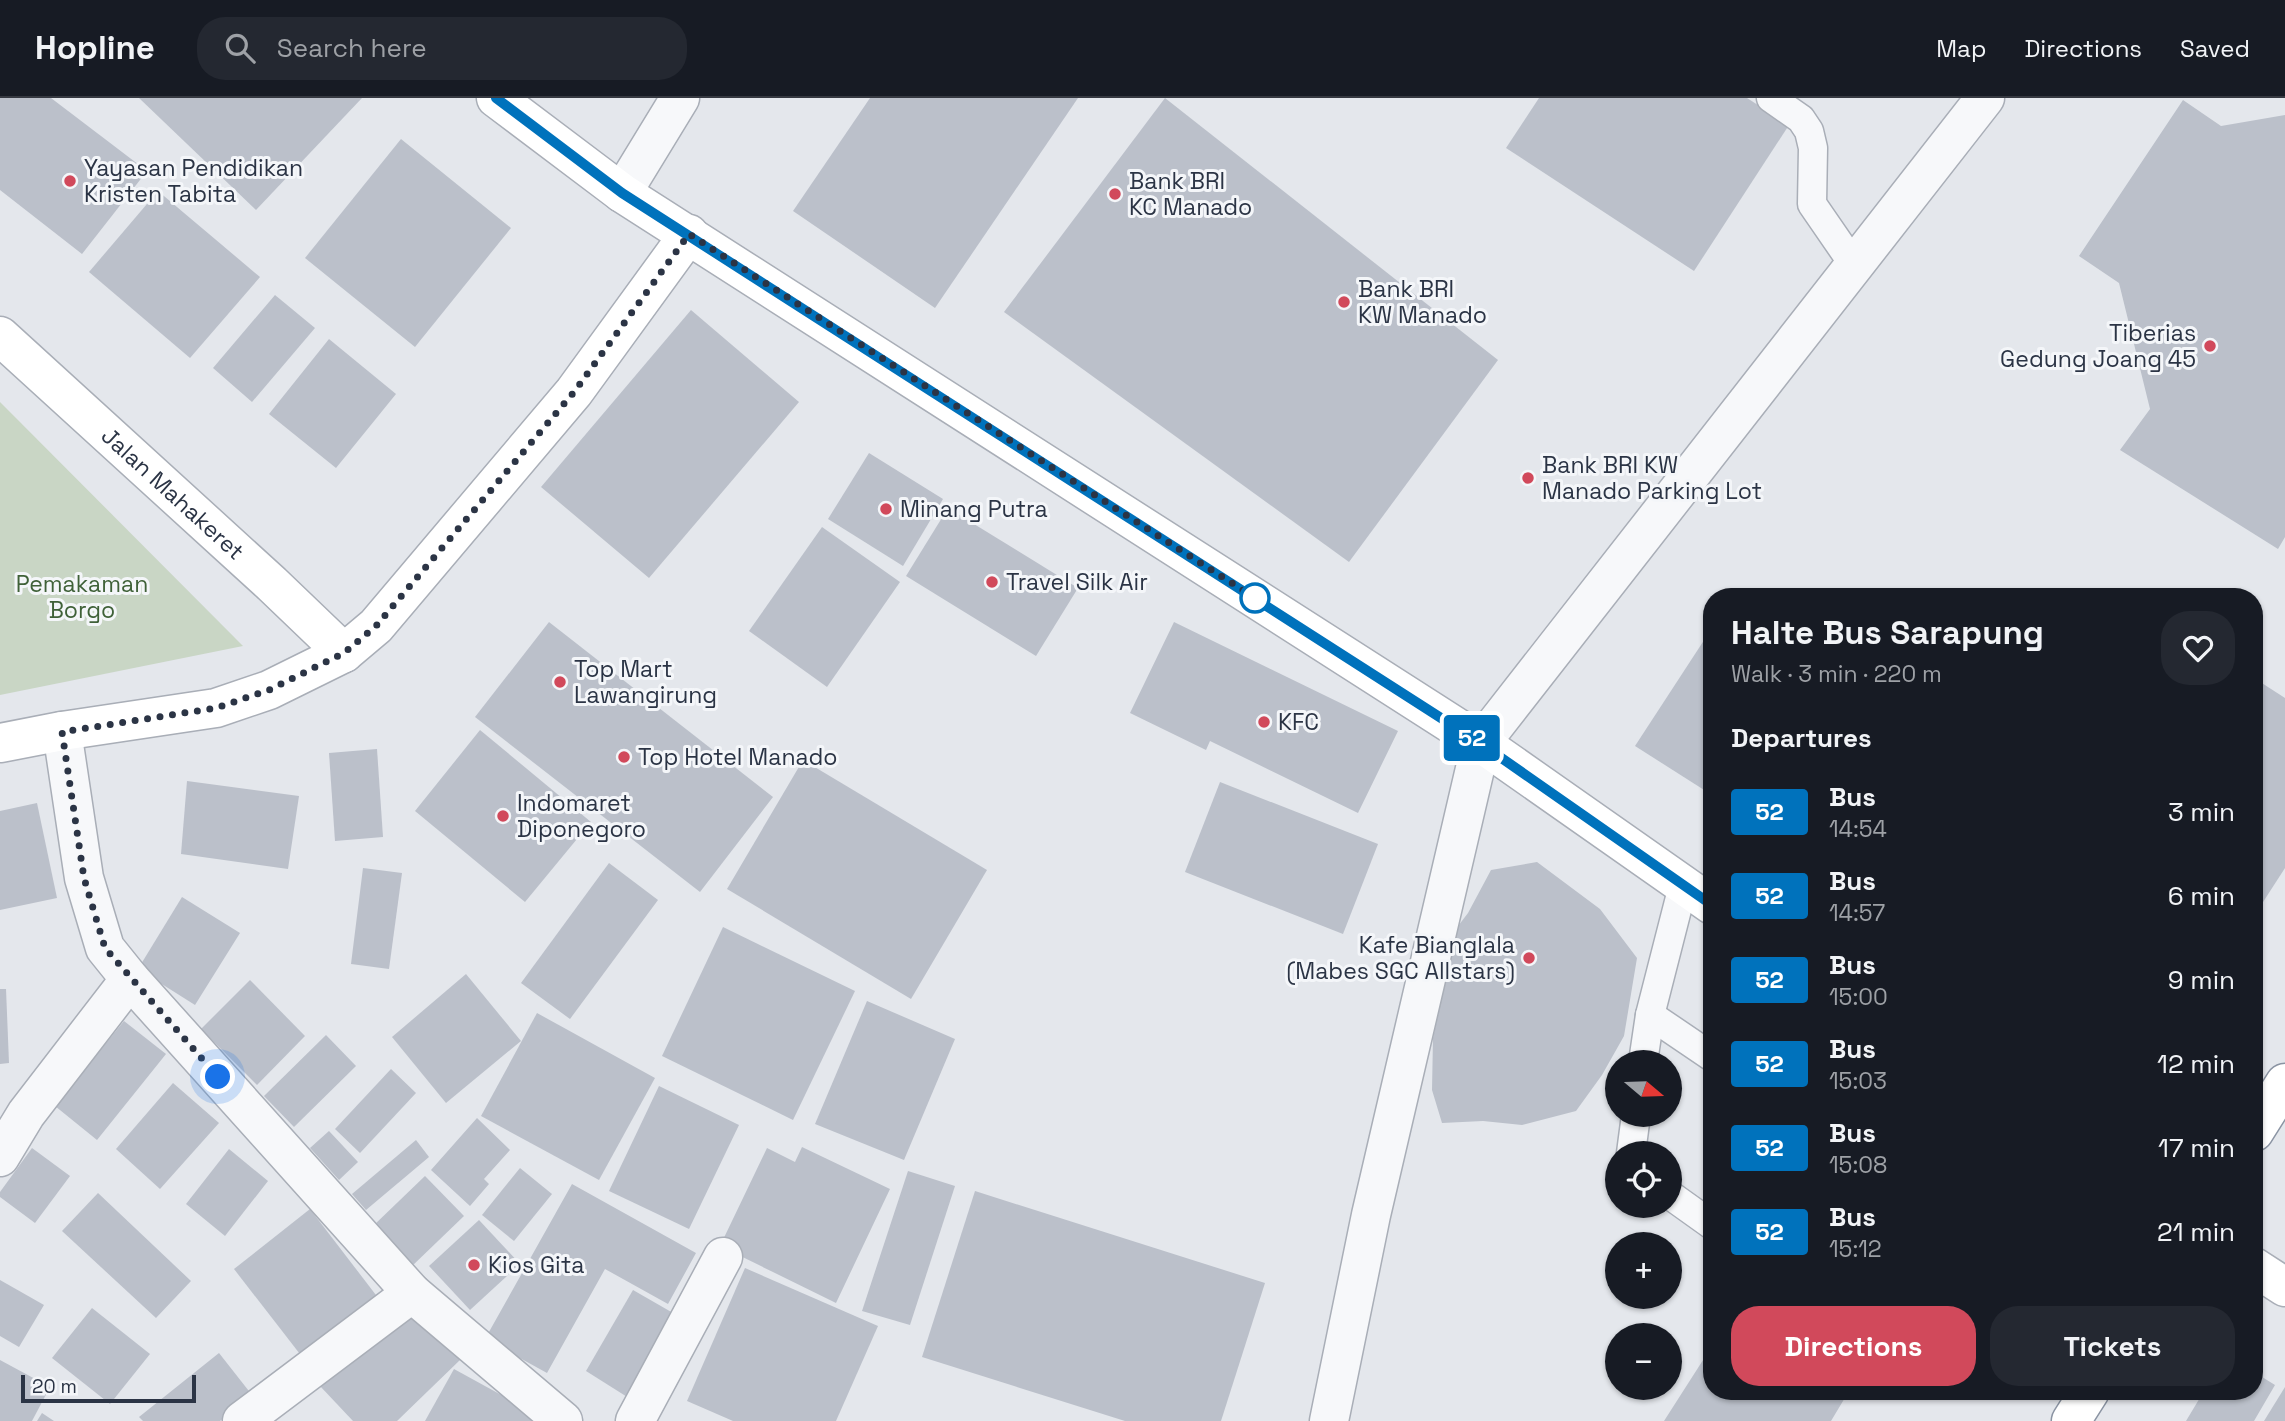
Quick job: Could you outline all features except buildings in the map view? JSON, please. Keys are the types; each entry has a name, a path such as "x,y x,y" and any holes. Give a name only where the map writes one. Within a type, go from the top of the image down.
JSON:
{"main road":[{"path":"496,98 622,193 1480,743 1697,895"},
{"path":"0,743 216,708 269,690 344,653 376,626 574,392 689,234"},
{"name":"Jalan Mahakeret","path":"0,336 344,653"},
{"path":"2263,1118 2285,1083"},
{"path":"2263,1273 2285,1287"},
{"path":"2071,1421 2084,1400"}],"street":[{"path":"622,193 680,98"},
{"path":"1329,1421 1374,1202 1480,743 1985,98"},
{"path":"62,732 84,878 105,948 412,1293 563,1421"},
{"path":"0,1157 26,1114 130,979"},
{"path":"635,1421 723,1257"},
{"path":"242,1421 412,1293"}],"lane":[{"path":"1771,98 1801,119 1809,131 1813,148 1812,204 1854,265"},
{"path":"1645,1050 1650,1014 1697,895"},
{"path":"1650,1014 1703,1051"},
{"path":"1682,1204 1703,1219"}],"green space":[{"name":"Pemakaman Borgo","path":"0,402 243,646 0,695"}],"bus line":[{"name":"52","path":"496,98 622,193 1480,743 1703,899"}],"place":[{"name":"Yayasan Pendidikan Kristen Tabita","path":"70,181"},
{"name":"Bank BRI KC Manado","path":"1115,194"},
{"name":"Bank BRI KW Manado","path":"1344,302"},
{"name":"Tiberias Gedung Joang 45","path":"2210,346"},
{"name":"Bank BRI KW Manado Parking Lot","path":"1528,478"},
{"name":"Minang Putra","path":"886,509"},
{"name":"Travel Silk Air","path":"992,582"},
{"name":"Top Mart Lawangirung","path":"560,682"},
{"name":"KFC","path":"1264,722"},
{"name":"Top Hotel Manado","path":"624,757"},
{"name":"Indomaret Diponegoro","path":"503,816"},
{"name":"Kafe Bianglala (Mabes SGC Allstars)","path":"1529,958"},
{"name":"Kios Gita","path":"474,1265"}],"route":[{"path":"218,1077 105,948 84,878 62,732 216,708 269,690 344,653 376,626 574,392 689,234 1255,598"}]}
